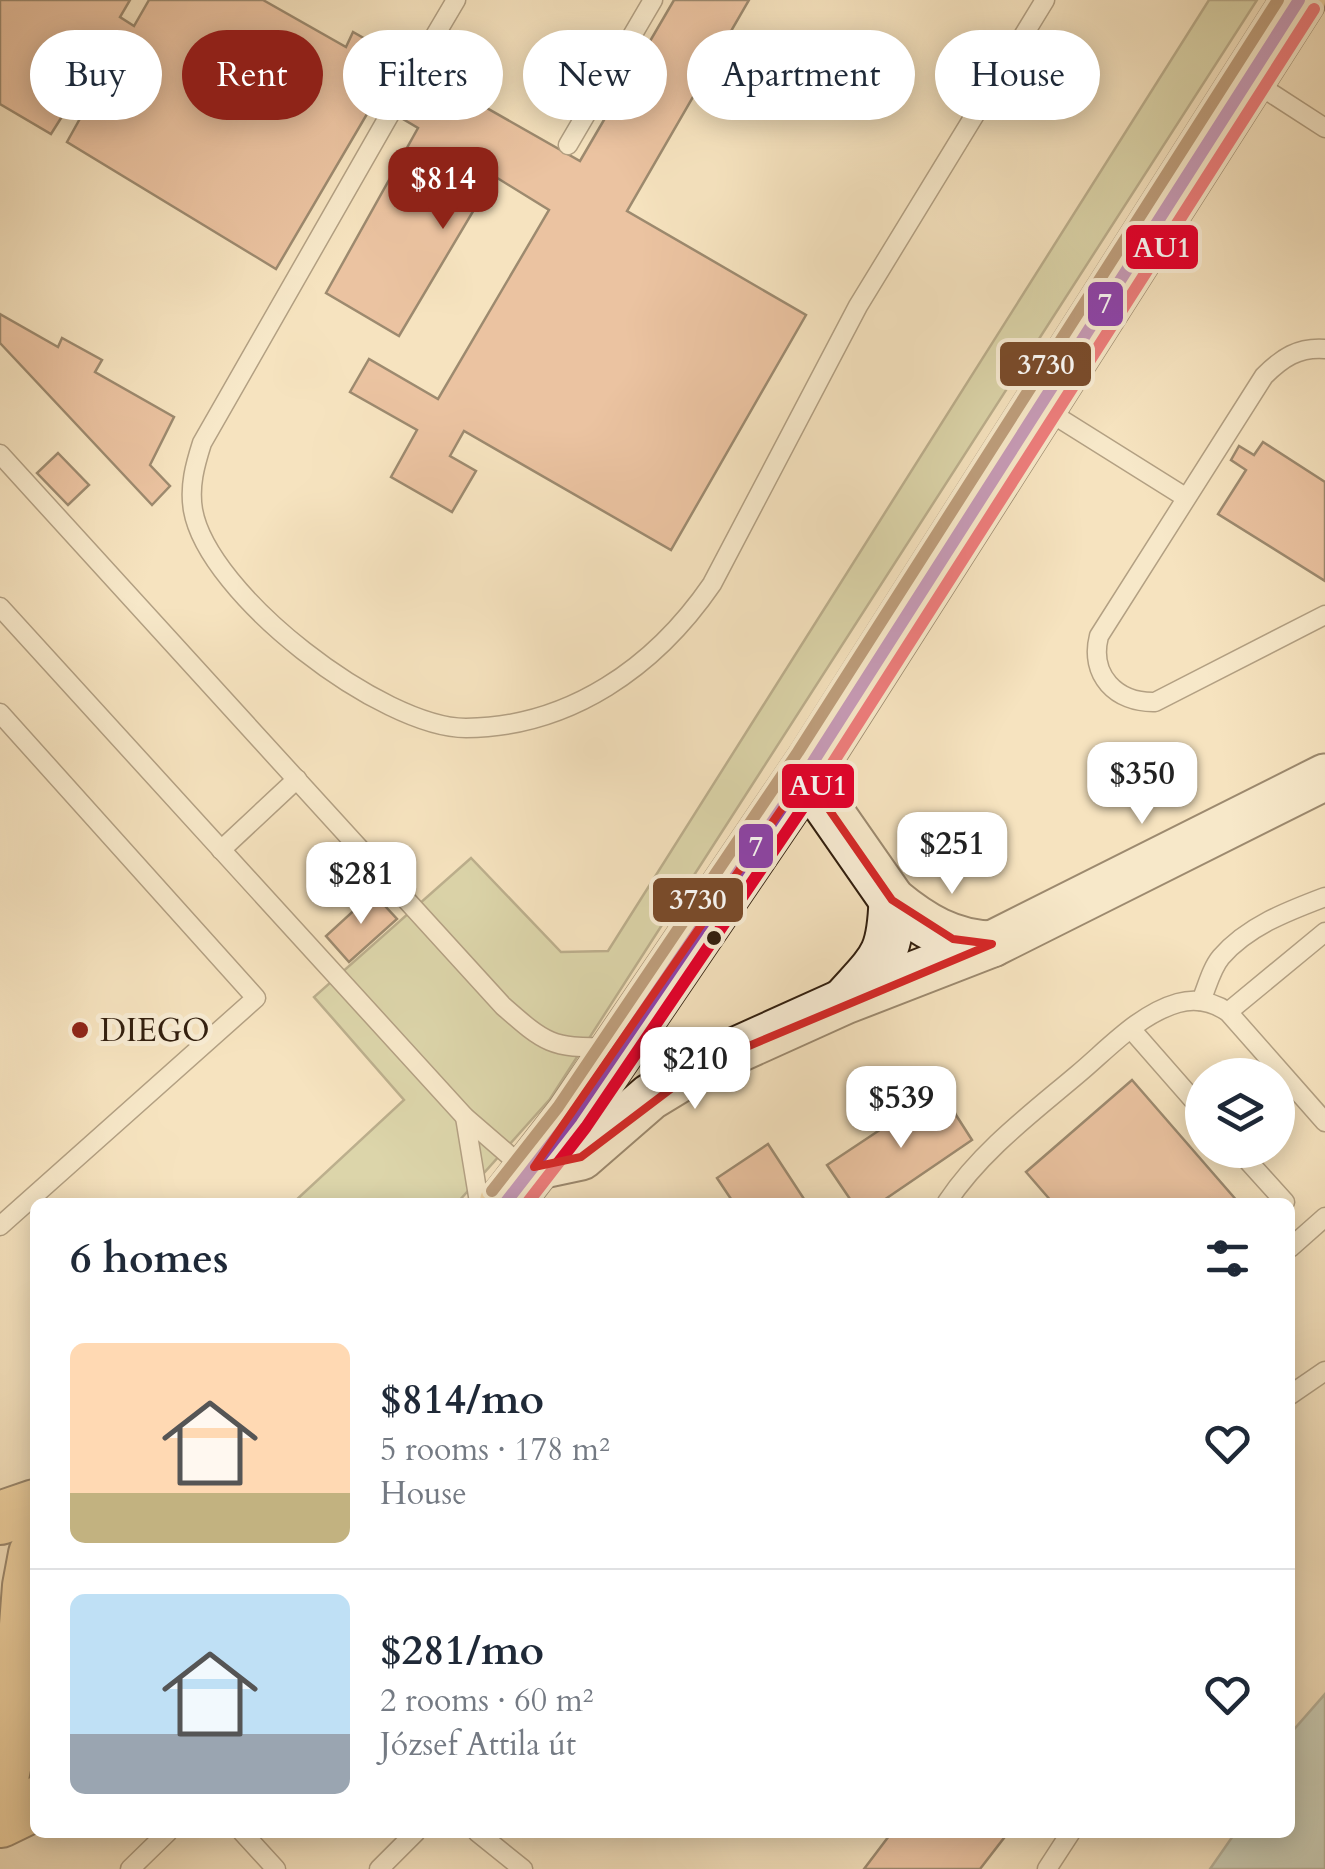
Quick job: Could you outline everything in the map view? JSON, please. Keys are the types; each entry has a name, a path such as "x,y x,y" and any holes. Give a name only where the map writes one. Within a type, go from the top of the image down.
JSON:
{"main road":[{"path":"523,1181 620,1047 805,774 1300,0"},
{"path":"805,774 892,900 911,916 952,939 992,944"},
{"path":"523,1181 581,1156 650,1098 701,1066 845,1001 992,944 1325,777"},
{"path":"845,1001 885,952 891,938 892,900"},
{"path":"0,1518 30,1508"},
{"path":"14,1788 23,1630 30,1581"}],"lane":[{"path":"438,30 456,0"},
{"path":"568,146 653,0"},
{"path":"387,120 202,443 191,490 193,512 210,553 228,580 260,614 334,672 413,717 436,724 464,728 522,722 559,712 620,680 660,648 694,610 712,584 858,306 1045,0"},
{"path":"1249,79 1325,128"},
{"path":"1325,349 1292,353 1264,376 1099,636 1096,660 1107,684 1130,700 1155,702 1325,615"},
{"path":"1039,406 1185,497"},
{"path":"0,454 503,1006 539,1037 555,1045 620,1047"},
{"path":"0,607 523,1181"},
{"path":"0,713 256,998 31,1198"},
{"path":"221,850 297,779"},
{"path":"1201,1001 1220,958 1236,944 1273,917 1325,897"},
{"path":"1228,1012 1325,932"},
{"path":"951,1198 1001,1140 1131,1029 1180,1002 1217,1004 1228,1012 1325,1122"},
{"path":"1131,1029 1185,1091"},
{"path":"465,1118 478,1198"},
{"path":"1254,1168 1282,1198"},
{"path":"0,1226 30,1199"},
{"path":"1295,1213 1310,1230"},
{"path":"1295,1244 1325,1216"},
{"path":"1295,1391 1325,1370"},
{"path":"130,1869 162,1838"},
{"path":"248,1838 276,1869"},
{"path":"379,1869 410,1838"},
{"path":"484,1838 523,1869"},
{"path":"1047,1869 1068,1838"}],"highlighted area":[{"path":"805,775 892,900 953,939 992,944 701,1066 581,1157 534,1167"}],"green space":[{"path":"1209,0 1257,0 550,1099 462,1198 298,1198 404,1100 314,997 471,858 561,952 608,951"}],"water":[{"path":"1325,1694 1325,1869 1210,1869 1232,1838 1295,1838 1295,1728"}],"building":[{"path":"0,0 130,0 120,17 134,26 149,0 263,0 316,30 182,30 182,120 323,120 323,34 343,45 343,120 363,120 276,269 67,142 79,120 162,120 162,30 30,30 30,120 60,120 51,134 0,104"},
{"path":"674,0 749,0 732,30 687,30 687,107 627,211 806,315 671,550 464,431 450,456 476,471 452,512 391,477 417,430 350,392 369,359 438,399 549,210 494,176 399,336 326,293 418,128 404,120 503,117 580,161 604,120 667,120 667,30 656,30"},
{"path":"0,314 58,347 62,338 102,360 95,372 174,417 150,465 170,486 152,505 0,343"},
{"path":"1263,442 1325,482 1325,581 1218,514 1246,470 1231,460 1239,446 1254,455"},
{"path":"58,453 89,485 68,505 37,473"},
{"path":"373,893 397,919 349,962 326,936"},
{"path":"1132,1080 1185,1141 1185,1168 1208,1168 1235,1198 1049,1198 1026,1172"},
{"path":"940,1090 972,1140 887,1198 849,1198 827,1165"},
{"path":"768,1144 803,1198 730,1198 717,1178"},
{"path":"887,1838 1004,1838 980,1869 864,1869"}],"transit line":[{"name":"3730","path":"492,1191 558,1107 798,752 1278,0"},
{"name":"7","path":"509,1198 572,1117 813,762 1299,0"},
{"name":"AU1","path":"531,1198 586,1127 827,772 1314,9"}],"place":[{"name":"DIEGO","path":"80,1030"}]}
